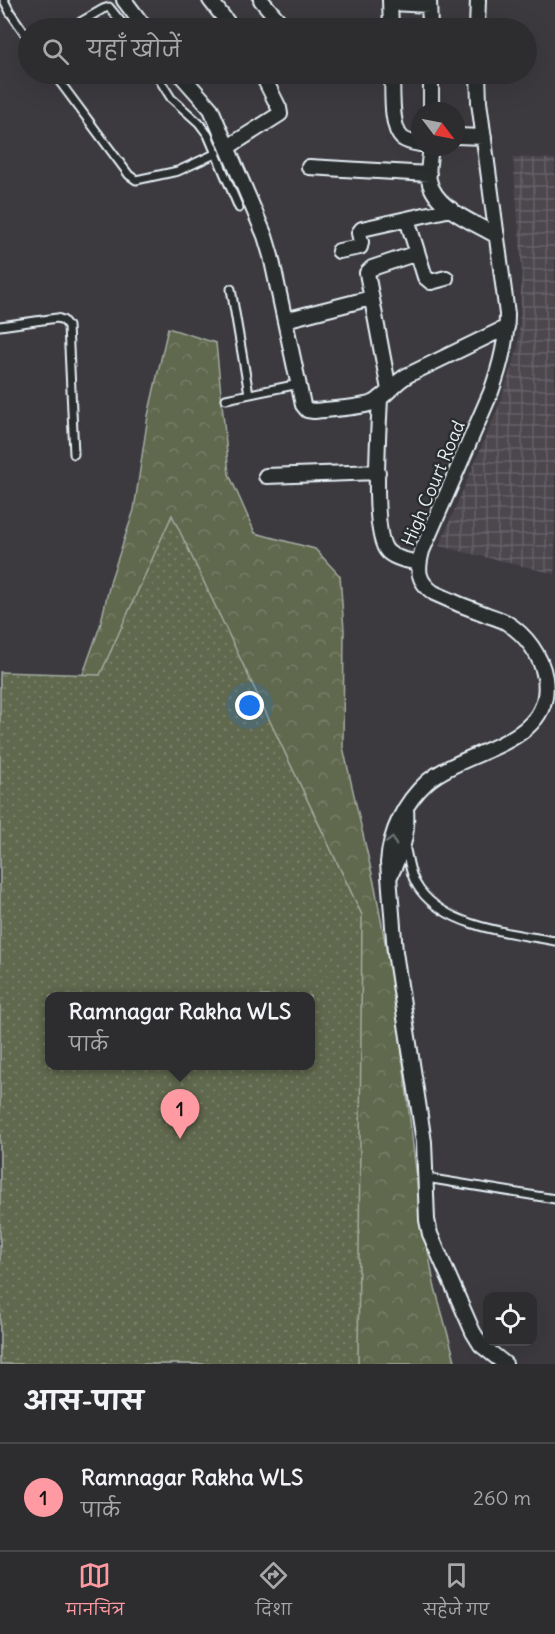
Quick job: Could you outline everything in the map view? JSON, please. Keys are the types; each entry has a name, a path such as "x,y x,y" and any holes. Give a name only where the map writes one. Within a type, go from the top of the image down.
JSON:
{"street":[{"path":"123,0 137,18"},
{"path":"210,0 224,18"},
{"path":"261,0 276,18"},
{"path":"477,18 478,0"},
{"path":"391,18 391,2 429,3 430,18"},
{"path":"189,84 211,109 222,150 265,236 303,405 310,411 371,403 394,383 408,375 507,327"},
{"path":"222,150 280,114 267,84"},
{"path":"392,84 394,115 398,133 411,142"},
{"path":"431,84 431,102"},
{"name":"High Court Road","path":"406,806 437,775 526,730 539,716 546,686 543,668 537,653 523,636 506,622 435,593 425,586 420,577 419,563 422,551 491,392 500,366 507,327 479,84"},
{"path":"465,137 484,138"},
{"path":"430,156 429,180 436,197 497,236"},
{"path":"309,167 429,174"},
{"path":"339,251 360,247 359,233 362,229 452,209"},
{"path":"407,219 423,273 431,282 446,278"},
{"path":"417,254 369,270 367,277 384,394 378,472 378,520 383,545 387,551 397,557 419,563"},
{"path":"285,320 371,298"},
{"path":"266,476 378,472"},
{"path":"389,878 405,844 406,806"},
{"path":"406,806 396,826 389,850 389,878 395,952 424,1142 427,1220 440,1259 473,1332 481,1345 505,1364"}],"lane":[{"path":"4,0 18,24"},
{"path":"87,18 109,7 118,18"},
{"path":"61,84 129,175 136,180 178,171 222,150"},
{"path":"162,84 171,98 222,150 239,208"},
{"path":"231,289 249,394"},
{"path":"0,326 57,318 63,320 68,326 74,454"},
{"path":"226,399 299,384"},
{"path":"405,844 411,873 419,890 445,911 475,925 555,941"},
{"path":"426,1179 555,1199"}],"shaded area":[{"path":"513,157 555,159 555,574 439,546 498,408 518,347 522,270"}],"green space":[{"path":"168,328 216,343 229,474 255,533 315,549 340,576 344,630 343,747 375,887 387,953 399,1028 420,1204 434,1284 456,1364 0,1364 0,678 77,691 100,626 111,579 134,510 148,416"},
{"path":"172,515 362,915 358,1364 0,1364 0,672 100,675"}],"place":[{"name":"Ramnagar Rakha WLS","path":"180,1139"}]}
